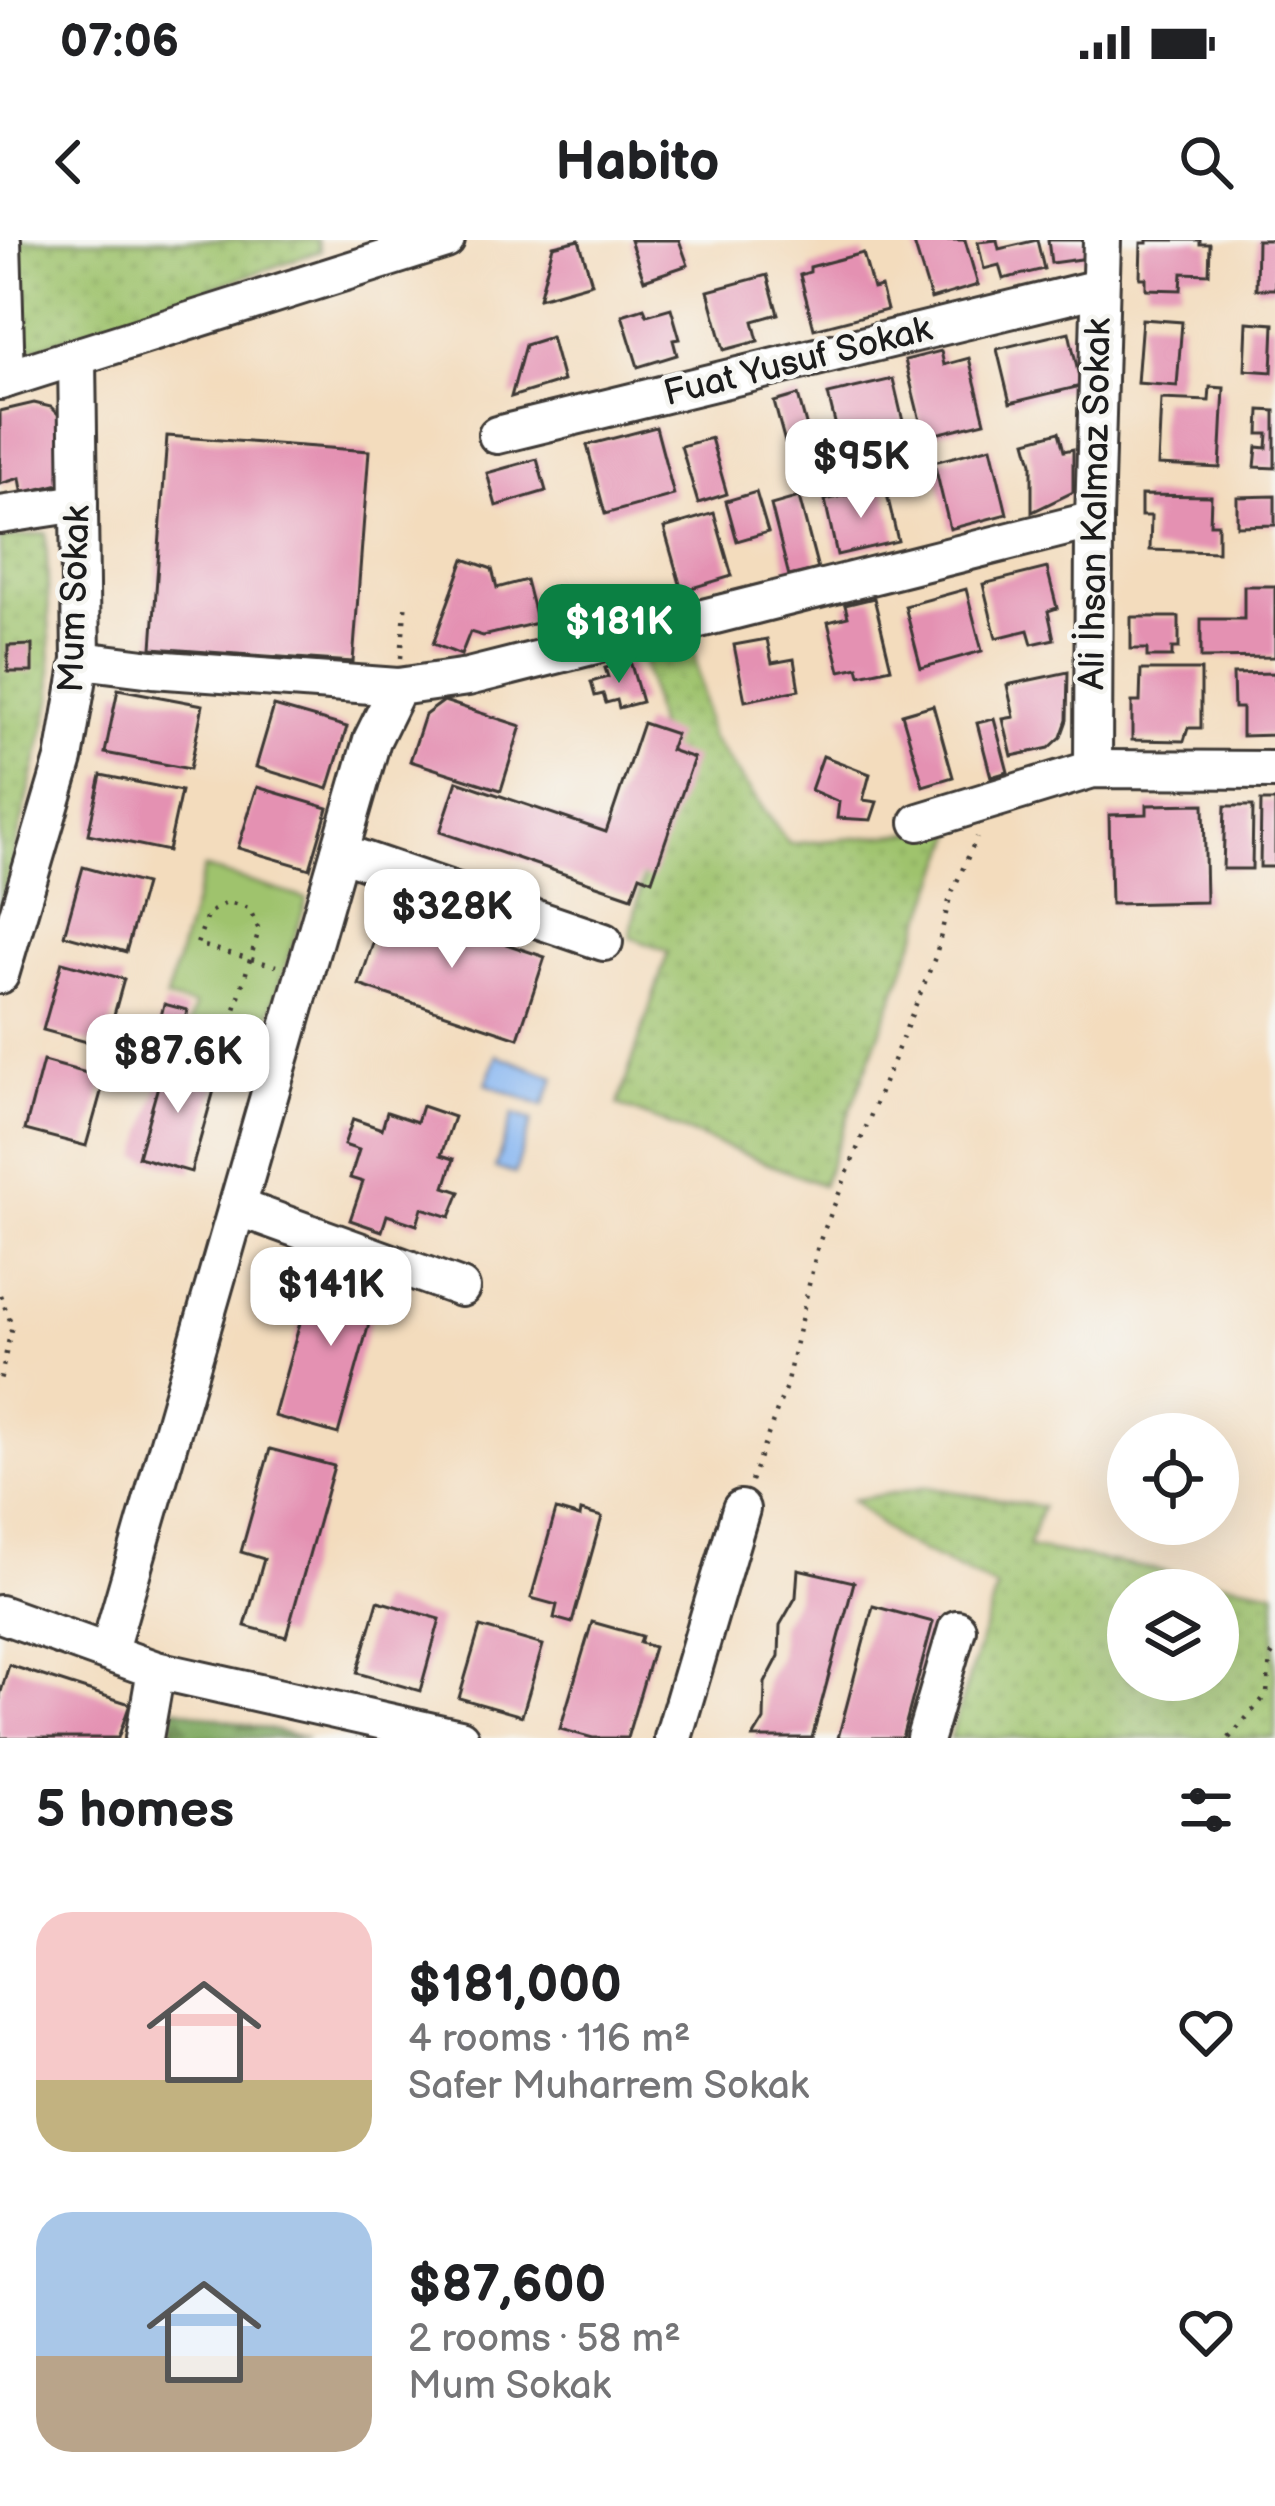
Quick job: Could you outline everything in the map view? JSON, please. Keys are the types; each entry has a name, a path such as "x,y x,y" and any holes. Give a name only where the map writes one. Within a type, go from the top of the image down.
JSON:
{"street":[{"path":"2,240 3,380 446,240"},
{"name":"Ali İhsan Kalmaz Sokak","path":"1093,769 1102,240"},
{"name":"Fuat Yusuf Sokak","path":"497,435 1099,288"},
{"name":"Mum Sokak","path":"0,975 64,759 81,660 77,358"},
{"path":"0,514 79,503"},
{"path":"81,660 398,687 468,677 1094,520"},
{"path":"109,1650 372,740 398,687"},
{"path":"919,822 1093,769 1275,770"},
{"path":"340,852 604,942"},
{"path":"237,1207 461,1288"},
{"path":"673,1738 741,1509"},
{"path":"0,1614 156,1670 460,1738"},
{"path":"925,1738 957,1629"},
{"path":"144,1738 156,1670"}],"path":[{"path":"398,687 406,599"},
{"path":"741,1509 786,1386 818,1245 922,993 950,897 993,800"},
{"path":"288,1032 233,1016 250,958 259,930 249,908 228,902 208,913 197,944 250,958 305,974"},
{"path":"0,1295 12,1325 0,1381"},
{"path":"1229,1738 1267,1694 1275,1650"}],"green space":[{"path":"17,240 317,240 320,251 24,352"},
{"path":"46,533 52,698 0,911 0,539"},
{"path":"693,647 710,736 789,844 957,829 822,1185 618,1105 668,952 630,937 666,769 644,661"},
{"path":"204,868 307,899 256,1056 185,1037 195,1006 166,999"},
{"path":"927,1487 1042,1507 1028,1547 1152,1569 1107,1569 1107,1701 1239,1701 1239,1585 1275,1591 1275,1738 950,1738 997,1588 897,1539 852,1500"},
{"path":"174,1708 307,1738 171,1738"}],"water":[{"path":"497,1055 555,1077 543,1106 486,1084"},
{"path":"513,1114 532,1120 515,1174 495,1168"}],"building":[{"path":"579,240 592,283 539,298 553,246"},
{"path":"630,240 679,240 688,265 644,280"},
{"path":"913,240 965,240 978,285 931,299"},
{"path":"997,240 999,249 1037,240 1044,269 1003,279 999,265 984,269 978,242"},
{"path":"1048,240 1086,240 1088,258 1051,263"},
{"path":"1257,240 1275,240 1275,289 1256,289"},
{"path":"1141,243 1210,244 1209,274 1182,273 1181,290 1146,289 1146,278 1140,278"},
{"path":"863,253 873,289 881,287 887,310 814,329 800,275 810,272 810,267"},
{"path":"767,275 778,314 753,321 758,341 724,350 708,291"},
{"path":"644,308 647,315 671,308 680,339 673,340 677,355 638,367 622,315"},
{"path":"1142,319 1182,322 1177,386 1137,383"},
{"path":"1247,322 1274,324 1272,372 1245,370"},
{"path":"1069,332 1081,386 1010,403 997,349"},
{"path":"551,337 563,381 511,397 525,345"},
{"path":"941,351 944,365 969,358 985,422 924,437 905,360"},
{"path":"893,379 908,443 844,459 828,394"},
{"path":"1210,387 1224,388 1220,468 1158,465 1161,399 1209,401"},
{"path":"798,395 813,450 789,457 774,402"},
{"path":"34,403 51,407 59,415 69,473 59,475 60,484 34,490 36,498 24,502 20,478 0,484 0,411"},
{"path":"1260,410 1275,411 1275,468 1255,467 1257,447 1267,448 1268,434 1259,434"},
{"path":"656,427 674,495 605,514 587,445"},
{"path":"1059,432 1064,451 1073,449 1073,492 1032,512 1032,463 1026,441"},
{"path":"167,436 369,451 353,662 152,648"},
{"path":"711,438 727,494 698,503 681,446"},
{"path":"991,447 1007,514 950,529 934,462"},
{"path":"537,459 546,491 496,506 487,473"},
{"path":"885,486 898,541 837,555 825,500"},
{"path":"756,492 768,532 737,541 726,501"},
{"path":"1141,495 1211,496 1210,524 1218,524 1218,552 1150,550 1151,516 1141,516"},
{"path":"1275,496 1275,525 1237,526 1237,497"},
{"path":"799,497 818,569 789,576 771,505"},
{"path":"714,513 732,576 682,591 664,528"},
{"path":"464,559 492,569 497,588 526,580 537,623 483,636 470,632 461,655 433,644"},
{"path":"1047,568 1057,608 1048,611 1054,639 1032,644 1028,630 996,638 983,584"},
{"path":"1244,586 1275,586 1275,657 1201,658 1201,619 1244,619"},
{"path":"966,589 982,651 921,668 905,606"},
{"path":"874,598 891,668 860,675 858,667 840,671 828,622 848,617 845,605"},
{"path":"1131,617 1179,617 1179,648 1172,648 1172,657 1147,657 1147,649 1131,649"},
{"path":"767,639 772,663 794,659 799,690 745,701 734,645"},
{"path":"32,645 32,672 8,672 8,646"},
{"path":"630,661 642,702 619,708 617,700 606,703 603,694 595,696 591,682 608,677 605,668"},
{"path":"1141,670 1201,670 1201,728 1188,728 1184,741 1132,740 1132,702 1140,702"},
{"path":"1068,672 1067,720 1061,737 1049,748 1012,756 1003,719 1014,717 1007,685"},
{"path":"1275,673 1275,735 1242,736 1242,708 1234,708 1233,674"},
{"path":"118,689 203,705 190,769 105,753"},
{"path":"444,701 521,726 501,790 410,761 425,715"},
{"path":"933,705 953,777 923,786 902,714"},
{"path":"274,706 347,727 328,789 256,767"},
{"path":"994,719 1008,772 991,777 977,723"},
{"path":"643,723 676,734 670,750 694,758 652,880 640,875 632,897 440,832 457,781 606,832"},
{"path":"823,756 870,774 863,800 877,802 871,820 837,818 839,802 811,790"},
{"path":"101,775 181,791 168,851 88,834"},
{"path":"257,787 328,808 310,869 238,848"},
{"path":"1261,801 1275,801 1275,867 1260,867"},
{"path":"1204,804 1206,902 1111,904 1109,815 1147,814 1147,805"},
{"path":"1225,806 1253,806 1252,869 1223,869"},
{"path":"83,867 145,884 126,952 64,935"},
{"path":"386,904 545,957 518,1038 359,985"},
{"path":"62,962 124,979 105,1047 43,1030"},
{"path":"164,1004 187,1010 180,1039 157,1033"},
{"path":"43,1061 105,1078 86,1146 25,1130"},
{"path":"165,1061 218,1076 191,1172 138,1157"},
{"path":"422,1106 454,1117 441,1155 454,1159 445,1187 460,1192 450,1217 422,1208 417,1225 387,1215 382,1231 350,1220 363,1182 350,1178 359,1150 344,1145 353,1119 382,1129 387,1112 417,1122"},
{"path":"346,1252 386,1263 338,1434 274,1416 303,1312 327,1318"},
{"path":"270,1449 334,1466 286,1637 245,1626 264,1559 241,1552"},
{"path":"556,1510 602,1517 572,1623 554,1618 557,1605 531,1598"},
{"path":"798,1569 854,1582 812,1738 753,1738 764,1720 765,1683 779,1656 780,1625 796,1597"},
{"path":"378,1601 440,1619 420,1691 357,1673"},
{"path":"873,1606 933,1622 902,1738 838,1738"},
{"path":"592,1622 642,1636 640,1643 654,1647 627,1738 593,1738 560,1729"},
{"path":"480,1627 543,1645 522,1716 459,1698"},
{"path":"9,1665 130,1704 118,1738 0,1738 0,1695"}]}
